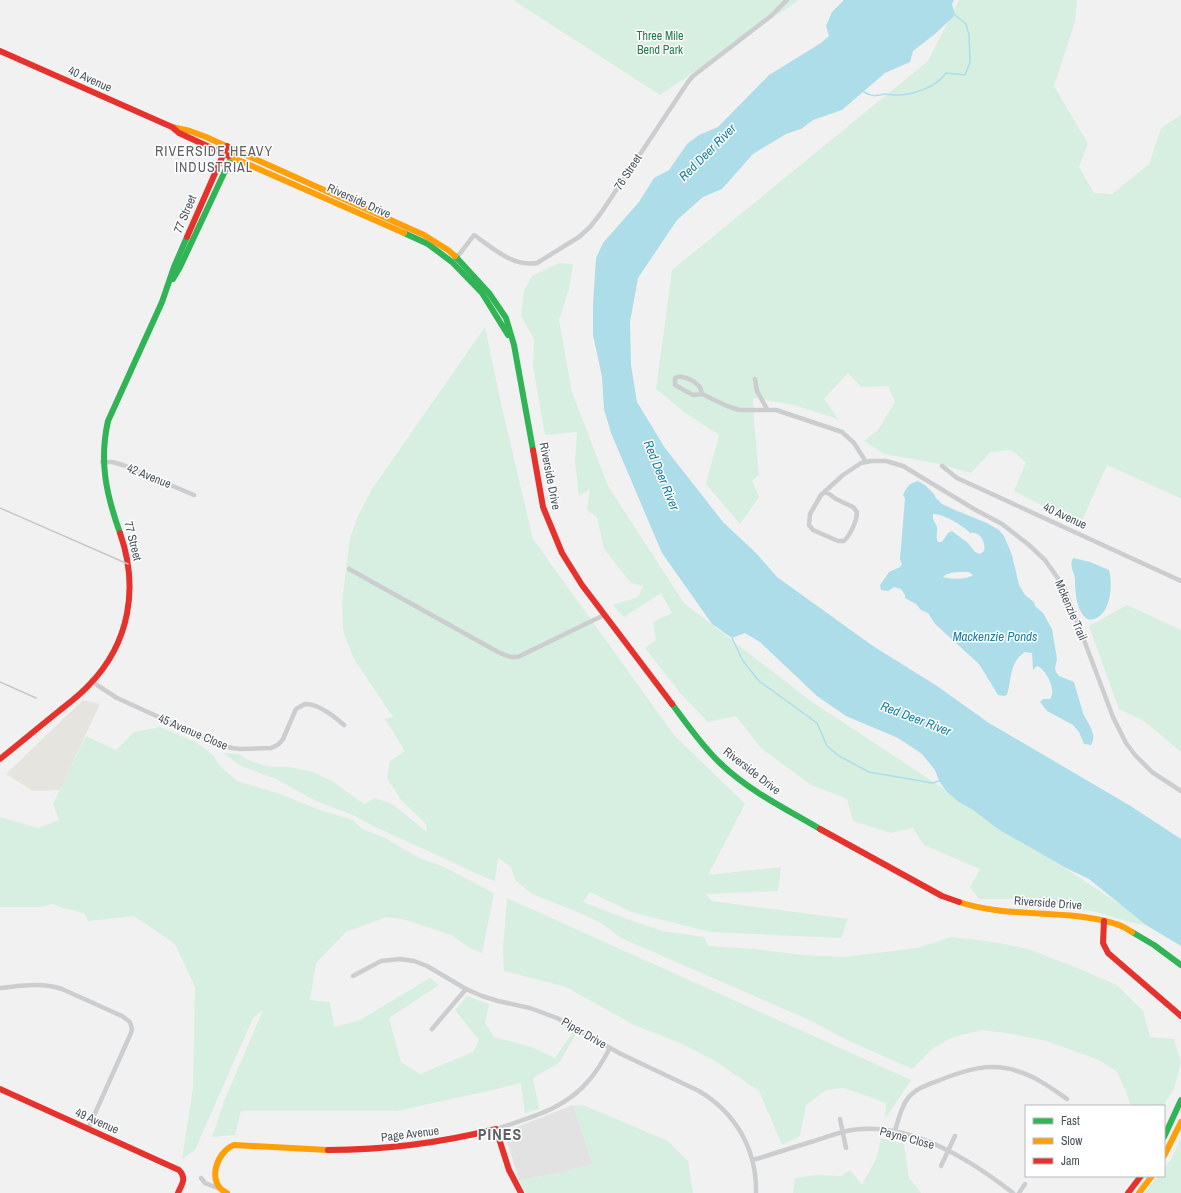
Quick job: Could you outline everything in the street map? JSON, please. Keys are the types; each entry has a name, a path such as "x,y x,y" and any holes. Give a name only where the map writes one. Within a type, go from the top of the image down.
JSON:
{"main road":[{"name":"40 Avenue","path":"0,51 172,127 179,133 223,153"},
{"name":"40 Avenue","path":"172,127 181,128 211,138 235,150"},
{"name":"77 Street","path":"0,759 93,681 108,662 120,640 126,620 130,595 127,556 105,483 102,462 103,442 108,421 166,291 174,267 227,146"},
{"name":"Riverside Drive","path":"235,150 416,231 441,245 482,293 514,345 543,507 550,528 562,553 582,585 691,729 710,752 738,778 776,804 942,896 962,904 994,910 1087,917 1117,924 1154,944 1181,965"},
{"name":"77 Street","path":"166,291 180,267 235,150"},
{"name":"Riverside Drive","path":"223,153 419,239 455,260"},
{"path":"1104,921 1103,943 1108,954 1181,1016"},
{"name":"49 Avenue","path":"0,1089 179,1170 183,1174 184,1179 178,1193"},
{"path":"1165,1135 1181,1100"},
{"path":"1165,1154 1181,1122"},
{"path":"496,1129 510,1173 522,1193"},
{"name":"Page Avenue","path":"220,1189 216,1182 218,1161 224,1150 234,1145 314,1150 362,1150 426,1144 496,1129"},
{"path":"1128,1193 1140,1177"},
{"path":"1139,1193 1151,1177"},
{"path":"220,1189 227,1193"}],"street":[{"name":"76 Street","path":"455,260 474,235 515,262 528,264 537,263 579,237 590,227 601,213 693,76 770,16 787,0"},
{"path":"702,394 698,384 682,376 675,378 675,385 681,389 693,395 702,394 739,410 749,411 767,409 785,412 842,432 854,443 866,462"},
{"path":"755,379 757,390 767,409"},
{"name":"42 Avenue","path":"102,462 112,462 123,465 194,495"},
{"name":"Mckenzie Trail","path":"826,491 836,499 853,507 857,512 848,537 842,542 813,530 809,525 811,511 817,500 826,491 849,470 866,462 892,462 919,474 965,504 1002,524 1029,544 1045,560 1058,577 1068,597 1113,717 1126,743 1135,755 1152,772 1168,784 1181,791"},
{"name":"40 Avenue","path":"942,466 957,478 1181,581"},
{"path":"349,569 498,652 510,657 516,658 604,615"},
{"name":"45 Avenue Close","path":"93,681 104,690 128,703 218,744 232,748 271,748 281,743 296,709 305,704 317,707 344,725"},
{"name":"Piper Drive","path":"353,976 378,962 393,959 406,959 423,964 466,990 490,999 547,1014 570,1025 610,1048 693,1088 714,1101 738,1126 747,1143 753,1160 756,1175 756,1193"},
{"path":"0,988 35,984 52,986 122,1016 130,1022 132,1029 131,1033 88,1129"},
{"path":"432,1028 466,990"},
{"name":"Page Avenue","path":"496,1129 545,1112 567,1101 589,1081 610,1048"},
{"path":"895,1132 905,1103 914,1092 928,1084 972,1069 994,1067 1017,1071 1035,1078 1068,1099"},
{"path":"840,1119 846,1148"},
{"name":"Payne Close","path":"753,1160 842,1132 866,1128 895,1132 948,1150 982,1170 1013,1193"},
{"name":"Payne Close","path":"941,1166 955,1136"},
{"path":"201,1178 205,1183 220,1189"},
{"path":"1019,1193 1025,1184"}],"shaded area":[{"path":"83,700 100,704 60,790 33,791 6,774"},
{"path":"573,1105 593,1164 560,1173 519,1180 504,1132"}],"green space":[{"name":"Three Mile Bend Park","path":"513,0 799,0 660,95"},
{"path":"959,0 1077,0 1075,22 1054,86 1088,144 1079,167 1094,193 1112,194 1149,164 1161,128 1181,115 1181,501 1180,498 1107,465 1080,525 1014,491 1026,462 1011,450 991,452 971,473 935,463 884,454 864,441 878,430 895,402 888,386 861,387 848,373 824,399 838,419 794,405 753,398 759,475 752,481 759,497 740,524 706,484 719,435 684,412 656,389 672,270 928,61"},
{"path":"559,263 573,264 569,289 559,320 572,392 608,486 684,603 812,702 1153,926 1129,922 1096,912 1016,899 979,899 970,887 980,869 924,845 913,828 891,833 853,821 847,799 811,785 761,748 736,716 708,722 681,694 645,648 656,640 653,622 672,613 661,593 624,617 613,605 638,597 643,586 631,583 604,549 597,517 587,510 590,489 579,496 575,461 577,432 545,435 533,366 534,339 521,316 524,290 532,276"},
{"path":"485,327 502,408 533,539 674,735 745,804 708,875 781,867 778,891 706,894 712,901 848,919 841,938 710,932 631,912 590,892 583,902 663,931 704,937 708,946 755,949 802,955 844,957 917,948 951,937 994,942 1028,949 1117,985 1143,1011 1150,1037 1174,1039 1181,1062 1174,1089 1164,1105 1131,1105 1117,1072 1099,1060 1046,1041 1013,1034 983,1030 953,1037 932,1049 912,1069 845,1039 807,1019 621,938 601,923 580,913 532,894 515,880 511,867 498,858 495,881 375,827 355,816 316,801 276,779 241,766 223,753 239,754 248,760 270,767 289,767 313,772 332,781 364,804 375,798 392,804 427,832 426,824 401,800 387,778 390,761 405,751 385,719 393,717 354,659 343,629 342,601 350,538 359,514 372,489"},
{"path":"1127,605 1181,630 1181,752 1144,721 1119,709 1089,626"},
{"path":"160,727 197,743 212,754 220,766 237,781 277,793 320,810 353,820 362,829 385,838 419,858 442,866 494,893 482,953 470,948 451,935 406,920 386,917 346,932 316,963 310,1000 330,1002 334,1027 360,1020 430,978 439,985 389,1018 401,1062 420,1074 473,1052 479,1040 455,1010 467,996 489,1004 485,1023 494,1037 532,1047 555,1058 573,1032 576,1034 559,1063 533,1078 539,1109 525,1113 521,1083 397,1111 241,1111 235,1135 212,1137 225,1099 263,1010 253,1018 195,1150 182,1159 193,1088 195,987 175,944 134,916 88,921 85,914 53,904 40,907 0,907 0,817 38,828 59,820 53,804 86,736 116,750 134,732"},
{"path":"507,898 911,1080 885,1119 886,1103 844,1088 826,1090 806,1105 800,1136 782,1145 759,1091 715,1061 682,1044 634,1025 566,987 504,971 503,949"},
{"path":"573,1105 583,1105 668,1141 688,1161 693,1193 526,1193 519,1180 560,1173 593,1164"},
{"path":"881,1138 904,1144 909,1178 921,1193 793,1193 795,1178 817,1175 841,1176 850,1170 862,1185 877,1157"},
{"path":"1181,1138 1181,1193 1144,1193 1157,1177 1165,1177 1165,1167 1170,1161"}],"water":[{"name":"Red Deer River","path":"844,0 954,0 952,4 955,15 935,34 913,51 910,62 885,73 842,110 813,120 801,129 786,134 753,154 722,189 703,197 677,220 638,278 630,322 631,365 637,402 665,448 723,522 756,553 777,577 873,646 937,686 989,723 1129,805 1181,839 1181,946 1146,925 1089,879 1066,868 998,829 973,810 959,802 947,792 939,781 935,770 922,754 898,738 846,716 817,696 760,642 745,633 732,638 712,624 662,553 611,433 604,409 602,377 593,335 596,258 603,243 639,202 654,178 669,170 687,144 699,135 718,127 769,75 821,43 829,36 826,26 832,12"},
{"name":"Mackenzie Ponds","path":"918,481 925,485 942,504 987,523 999,530 1004,536 1012,555 1019,585 1025,595 1034,602 1035,606 1043,613 1052,629 1057,659 1055,668 1056,672 1059,676 1074,682 1083,713 1093,732 1093,741 1091,745 1084,744 1079,732 1073,725 1047,711 1040,702 1043,699 1050,699 1052,690 1050,680 1044,671 1037,666 1033,670 1032,653 1025,652 1020,656 1012,671 1007,695 998,695 979,664 935,624 928,613 921,610 916,604 905,598 905,595 901,589 894,587 888,591 881,590 880,585 889,572 900,567 902,564 900,559 905,498 903,495 908,486","holes":["933,514 947,518 970,533 979,535 984,544 984,551 980,554 975,552 968,543 952,531 948,533 942,542 938,542 937,527 933,519","969,572 973,575 966,578 954,579 943,577 952,573"]},
{"path":"1073,558 1090,562 1109,570 1111,583 1107,605 1100,616 1093,620 1085,618 1077,603 1075,579 1072,566"}],"waterway":[{"path":"864,92 874,96 885,94 908,94 923,90 942,78 946,73 965,75 970,62 969,35 966,24 955,15"},
{"path":"732,638 743,661 759,681 817,723 827,746 839,756 869,772 932,783 939,781"}],"railway":[{"path":"0,508 128,564"},
{"path":"0,682 36,698"}],"traffic: fast":[{"path":"173,279 233,154"},
{"path":"404,233 428,244 452,262 482,293 508,335"},
{"path":"120,533 111,505 105,477 104,450 108,421 162,302 174,267 187,237"},
{"path":"455,256 489,293 506,318 514,345 533,450"},
{"path":"672,704 695,735 731,773 755,791 820,829"},
{"path":"1132,932 1154,945 1181,965"},
{"path":"1165,1135 1181,1100"}],"traffic: slow":[{"path":"172,127 190,131 206,137 424,235 455,256"},
{"path":"229,156 404,233"},
{"path":"959,902 998,910 1057,914 1097,919 1124,927 1132,932"},
{"path":"1165,1154 1181,1122"},
{"path":"227,1193 221,1189 217,1183 215,1176 216,1168 222,1154 234,1145 328,1150"},
{"path":"1139,1193 1151,1177"}],"traffic: jam":[{"path":"0,51 172,127 179,133 229,156"},
{"path":"187,237 227,146"},
{"path":"533,450 543,507 562,553 582,585 672,704"},
{"path":"0,759 82,692 103,669 114,651 122,633 127,614 129,594 129,574 126,553 120,533"},
{"path":"820,829 942,896 959,902"},
{"path":"1104,921 1103,943 1108,953 1181,1016"},
{"path":"0,1089 179,1170 183,1178 178,1193"},
{"path":"328,1150 371,1149 413,1145 496,1129 509,1170 521,1193"},
{"path":"1128,1193 1140,1177"}],"district":[{"name":"RIVERSIDE HEAVY INDUSTRIAL","path":"214,160"},
{"name":"PINES","path":"500,1134"}]}
